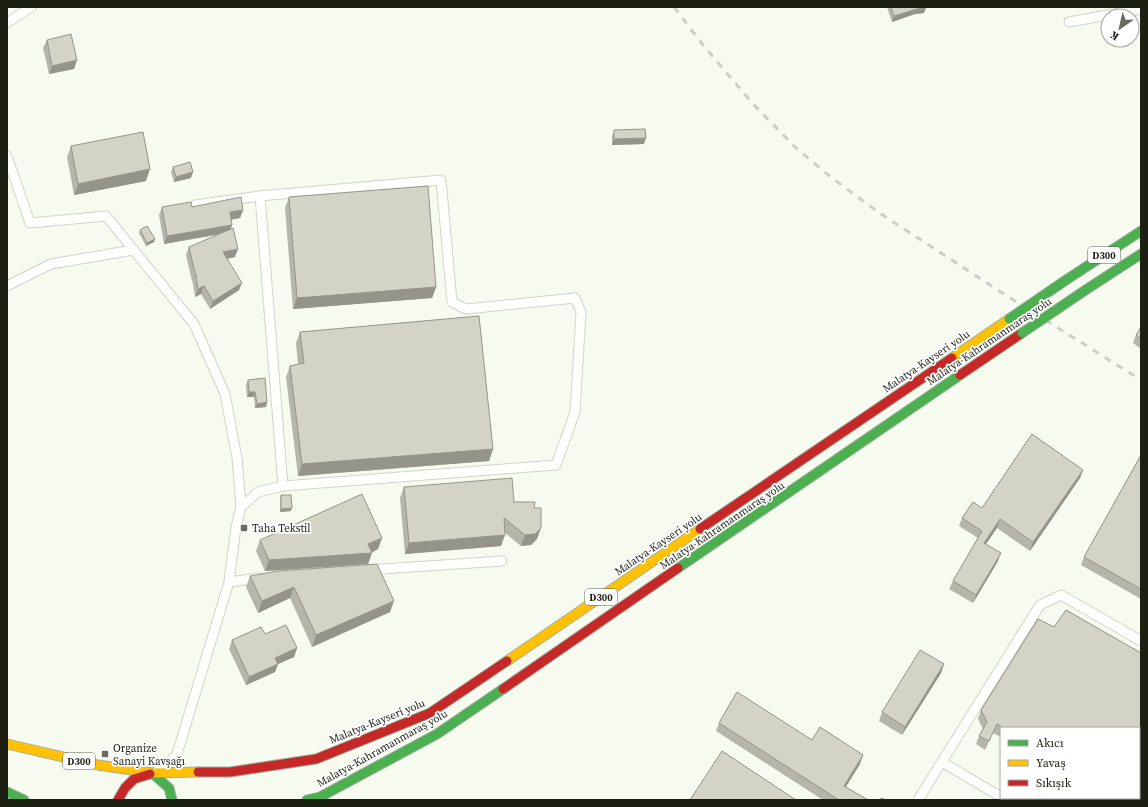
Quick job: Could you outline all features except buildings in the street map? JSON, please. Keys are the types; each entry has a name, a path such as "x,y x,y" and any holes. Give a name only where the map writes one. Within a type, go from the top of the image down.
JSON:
{"highway":[{"name":"Malatya-Kayseri yolu","path":"7,744 98,765 152,773 230,772 316,759 430,713 1066,280 1141,231"},
{"name":"Malatya-Kahramanmaraş yolu","path":"307,800 316,798 437,734 1022,333 1141,254"},
{"path":"118,800 125,788 134,779 152,773 169,788 172,800"},
{"path":"7,792 24,800"},
{"path":"7,797 11,800"}],"street":[{"path":"7,23 31,7"},
{"path":"1069,22 1141,9"},
{"path":"7,156 30,222 106,216 194,324 225,394 237,458 240,507 236,526 229,582 177,754 166,766 152,773"},
{"path":"196,204 260,196 441,180 452,302 466,309 575,298 581,312 575,412 556,465 283,486 258,492 240,507"},
{"path":"260,196 283,486"},
{"path":"7,286 51,264 133,250"},
{"path":"360,570 502,561"},
{"path":"229,582 266,577"},
{"path":"918,800 1040,605 1061,595 1141,641"},
{"path":"942,762 1000,797"}],"railway":[{"path":"674,7 703,45 753,104 796,148 832,178 878,212 1004,294 1141,380"}],"traffic: fast":[{"path":"1066,280 1141,231"},
{"path":"1087,289 1141,254"},
{"path":"1009,319 1066,280"},
{"path":"1022,333 1087,289"},
{"path":"678,568 960,375"},
{"path":"307,800 320,797 437,734 503,689"},
{"path":"152,773 169,788 172,800"},
{"path":"7,792 24,800"}],"traffic: slow":[{"path":"952,358 1009,319"},
{"path":"507,661 700,529"},
{"path":"7,744 98,765 152,773 198,772"}],"traffic: jam":[{"path":"960,375 1022,333"},
{"path":"700,529 952,358"},
{"path":"503,689 678,568"},
{"path":"198,772 230,772 316,759 430,713 507,661"},
{"path":"118,800 125,788 134,779 150,774"}],"place":[{"name":"Taha Tekstil","path":"244,528"},
{"name":"Organize Sanayi Kavşağı","path":"105,754"}]}
